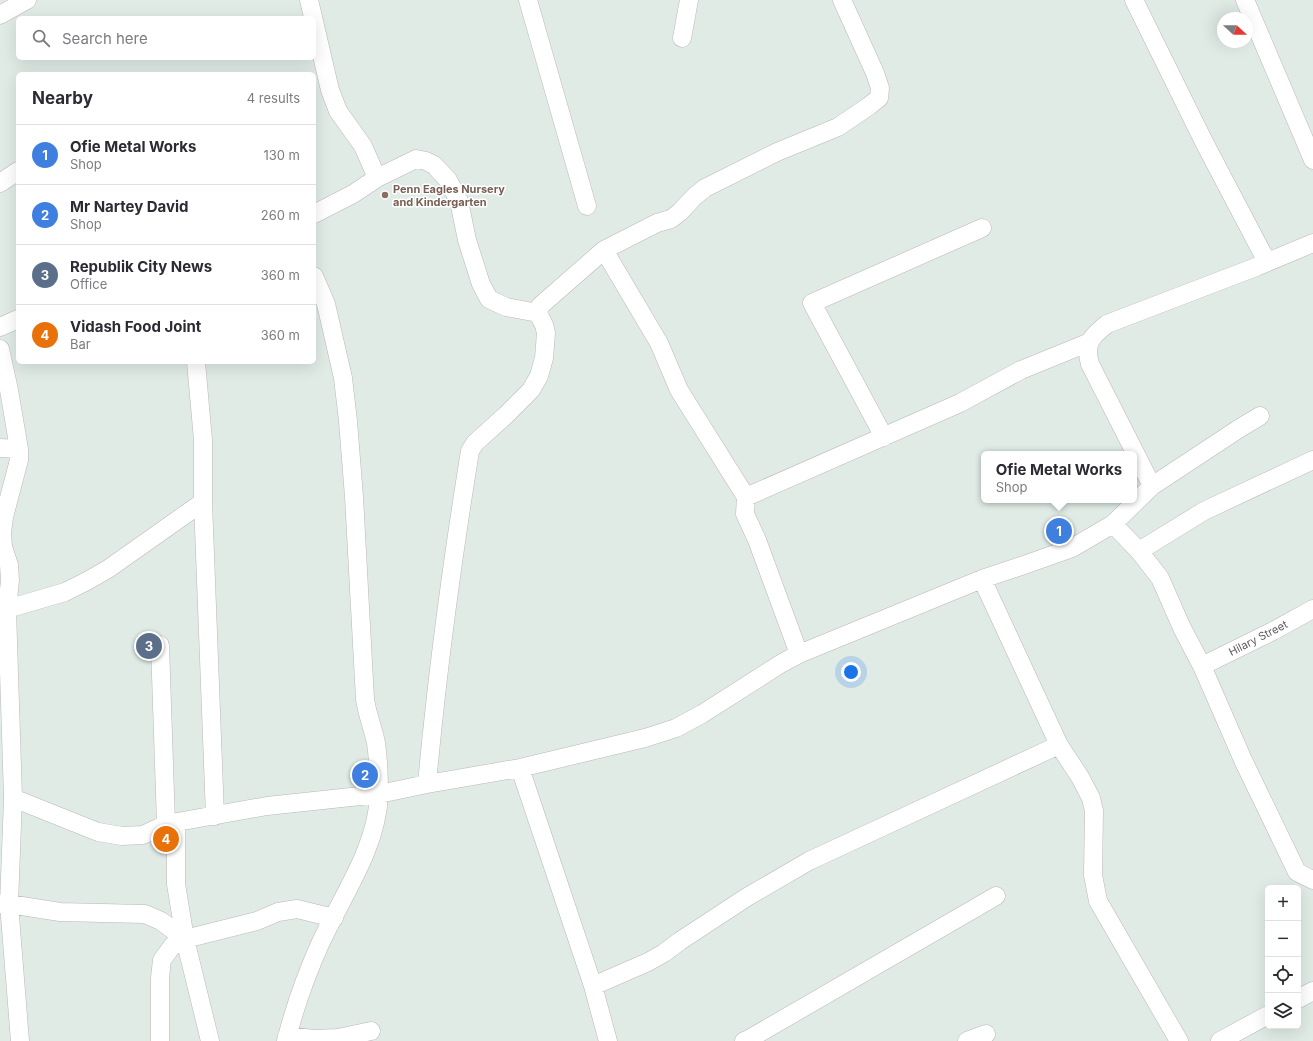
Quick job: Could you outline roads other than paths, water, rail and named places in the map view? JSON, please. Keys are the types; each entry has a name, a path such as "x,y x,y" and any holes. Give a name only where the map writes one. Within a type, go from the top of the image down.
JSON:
{"street":[{"path":"0,15 27,0"},
{"path":"309,0 313,16"},
{"path":"528,0 587,206"},
{"path":"682,38 689,0"},
{"path":"427,784 436,690 455,540 470,451 475,443 532,390 539,376 544,358 546,333 538,313 540,306 604,250 657,222 671,219 705,188 777,152 838,127 879,98 880,88 875,73 842,0"},
{"path":"1134,0 1204,142 1267,262"},
{"path":"1245,0 1313,160"},
{"path":"316,30 330,90 335,104 338,111 363,146 377,178"},
{"path":"316,213 353,194 377,178 416,159 426,161 434,165 448,180 459,202 467,240 480,284 489,298 506,307 538,313"},
{"path":"884,437 812,303 982,228"},
{"path":"1134,451 1090,364 1087,353 1094,334 1107,324 1313,243"},
{"path":"604,250 659,343 679,390 746,497 745,514 758,540 799,654"},
{"path":"316,281 326,304 343,378 353,490 365,699 367,712 376,743 379,794 376,818 370,840 346,895 313,960 286,1039 338,1038 371,1030"},
{"path":"0,327 16,320"},
{"path":"746,497 960,403 1020,370 1090,342"},
{"path":"0,349 19,449 19,460 4,517 2,533 3,547 9,565 10,580 3,608 13,798 5,904 20,1041"},
{"path":"196,364 203,440 215,816"},
{"path":"1137,501 1152,486 1260,416"},
{"path":"0,448 19,449"},
{"path":"1137,456 1152,486"},
{"path":"1139,551 1204,511 1313,460"},
{"path":"3,608 65,592 87,581 108,569 204,502"},
{"path":"13,798 98,832 122,836 143,835 171,824 266,806 379,794 520,768 645,738 676,728 702,714 782,663 799,654 982,579 1072,548 1113,524 1135,503"},
{"path":"1113,524 1139,551 1160,578 1182,628 1202,666 1243,760 1297,872 1313,880"},
{"path":"982,579 1059,745 1080,777 1091,798 1094,811 1093,874 1098,901 1179,1041"},
{"name":"Hilary Street","path":"1202,666 1273,631 1313,609"},
{"path":"160,645 176,884 185,939 210,1041"},
{"path":"593,986 648,962 664,953 747,897 808,861 1059,745"},
{"path":"520,768 593,986 608,1041"},
{"path":"744,1041 996,896"},
{"path":"5,904 60,912 145,914 161,921 185,939"},
{"path":"160,1041 160,978 162,960 173,945 185,939 257,921 278,912 297,909 334,918"},
{"path":"1301,997 1313,991"},
{"path":"1220,1041 1265,1017"},
{"path":"967,1041 986,1034"}],"place":[{"name":"Penn Eagles Nursery and Kindergarten","path":"385,195"},
{"name":"Ofie Metal Works","path":"1059,531"},
{"name":"Republik City News","path":"149,646"},
{"name":"Mr Nartey David","path":"365,775"},
{"name":"Vidash Food Joint","path":"166,839"}]}
